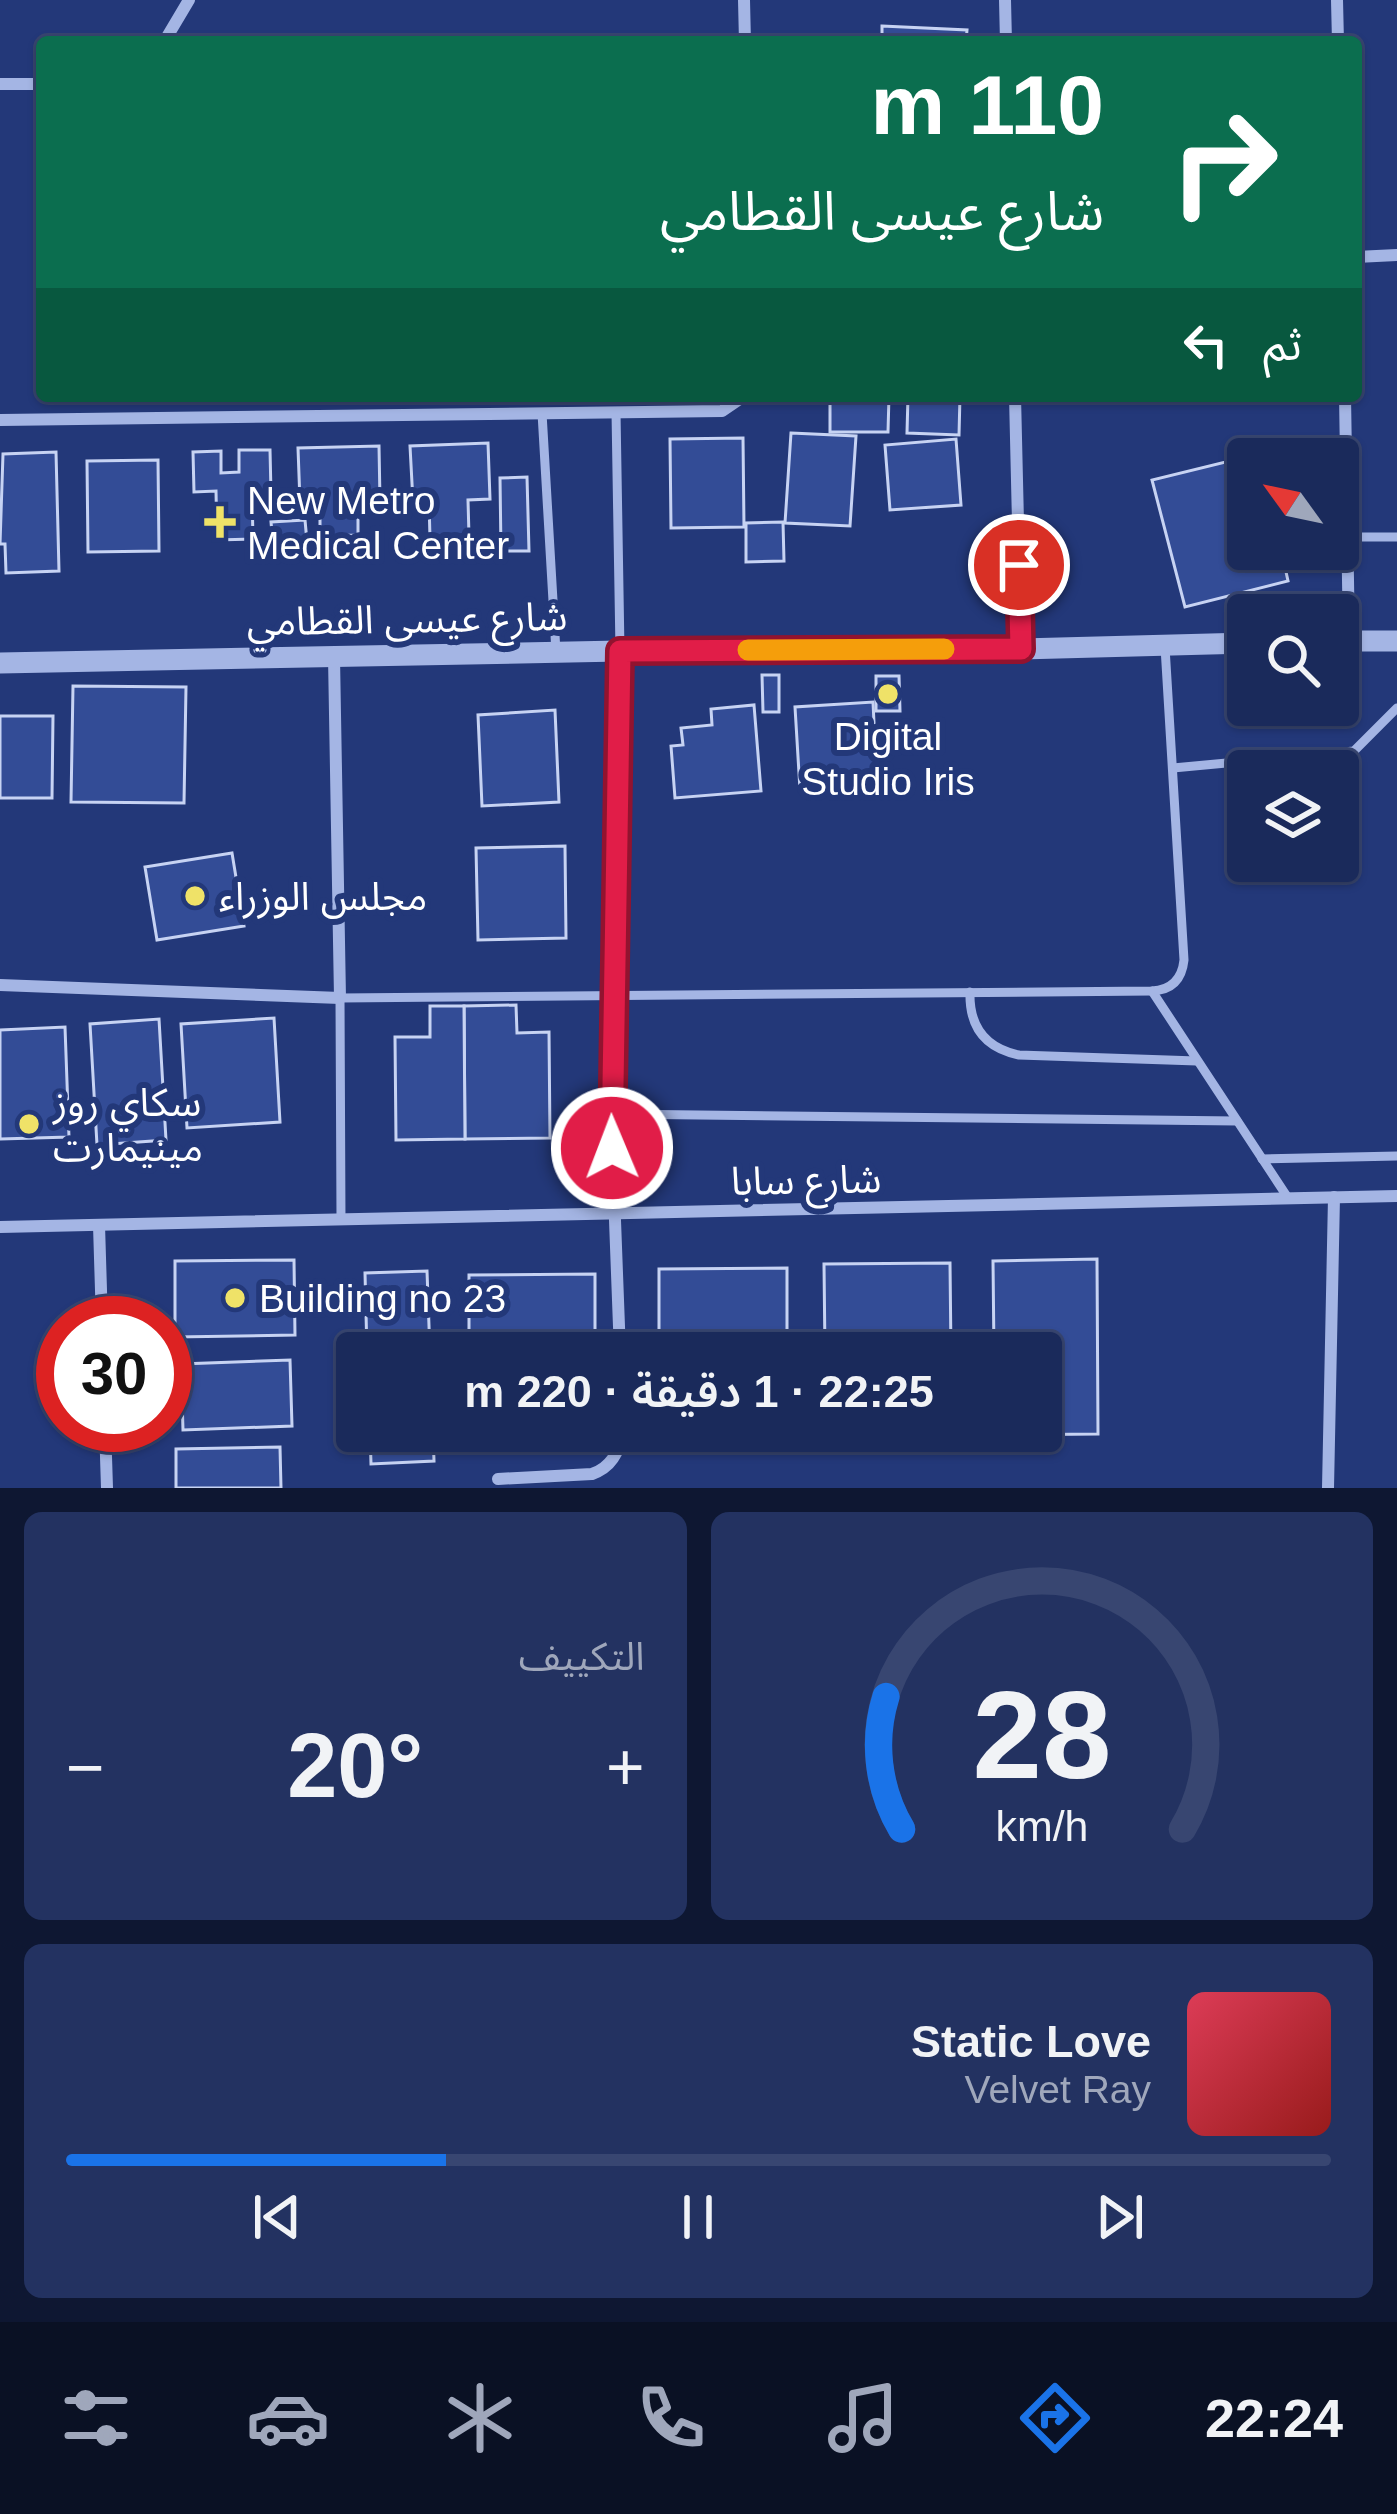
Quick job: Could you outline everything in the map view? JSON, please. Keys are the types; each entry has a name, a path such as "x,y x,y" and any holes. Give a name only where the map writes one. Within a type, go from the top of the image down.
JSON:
{"street":[{"path":"168,36 189,0"},
{"path":"744,0 746,36"},
{"path":"1005,0 1006,36"},
{"path":"1337,0 1338,36"},
{"path":"0,84 36,84"},
{"path":"1362,257 1397,256"},
{"path":"0,420 722,411 735,402"},
{"path":"1015,402 1021,649"},
{"path":"1345,402 1346,438"},
{"path":"1359,641 1397,641"},
{"name":"شارع عيسى القطامي","path":"0,663 1227,644"},
{"path":"619,1332 611,1114 620,651"},
{"path":"0,985 340,998 334,656"},
{"name":"شارع سابا","path":"0,1227 1397,1196"},
{"path":"1328,1488 1334,1197"},
{"path":"99,1225 101,1296"},
{"path":"106,1452 107,1488"},
{"path":"498,1479 592,1474 602,1471 617,1452"}],"lane":[{"path":"589,412 590,402"},
{"path":"616,412 620,651"},
{"path":"542,413 556,652"},
{"path":"1359,537 1397,537"},
{"path":"341,1220 340,998 1152,991 1170,987 1183,971 1184,960 1165,645"},
{"path":"1173,768 1354,751 1397,707"},
{"path":"1152,991 1288,1198"},
{"path":"970,992 969,1007 980,1035 1005,1052 1197,1061"},
{"path":"611,1114 1238,1121"},
{"path":"1262,1159 1397,1156"}],"building":[{"path":"882,26 967,30 966,36 882,36"},
{"path":"830,402 889,402 888,432 830,432"},
{"path":"908,402 960,402 959,435 907,433"},
{"path":"791,433 856,436 850,526 785,523"},
{"path":"743,438 744,527 671,528 670,439"},
{"path":"956,439 961,505 890,510 885,445"},
{"path":"488,443 490,499 468,500 469,536 430,538 429,502 413,502 410,446"},
{"path":"379,446 380,501 358,501 358,535 320,536 320,502 300,502 298,448"},
{"path":"239,450 270,450 271,493 252,493 253,539 217,540 216,491 194,492 193,452 221,451 221,473 239,472"},
{"path":"56,452 59,571 6,573 5,544 0,544 3,454"},
{"path":"158,460 159,551 88,552 87,461"},
{"path":"1227,462 1227,570 1286,570 1288,581 1185,607 1152,480"},
{"path":"527,477 529,551 501,551 500,478"},
{"path":"305,520 308,553 274,556 271,522"},
{"path":"783,522 784,561 746,562 746,523"},
{"path":"762,675 779,675 779,712 763,712"},
{"name":"Digital Studio Iris","path":"876,676 899,676 900,711 876,711"},
{"path":"73,686 186,687 184,803 71,802"},
{"path":"873,702 877,785 800,790 795,707"},
{"path":"754,705 761,791 675,798 671,746 683,745 681,728 712,725 711,709"},
{"path":"555,710 559,802 482,806 478,715"},
{"path":"0,716 53,716 52,798 0,798"},
{"path":"565,846 566,938 478,940 476,848"},
{"name":"مجلس الوزراء","path":"232,853 244,926 157,940 145,867"},
{"path":"516,1005 517,1033 549,1032 550,1138 465,1139 464,1006"},
{"path":"430,1006 464,1006 465,1139 396,1140 395,1037 430,1037"},
{"path":"274,1018 280,1122 187,1128 181,1024"},
{"path":"159,1019 166,1140 97,1145 90,1024"},
{"path":"65,1027 69,1137 0,1139 0,1030"},
{"path":"1097,1259 1098,1434 1062,1434 1062,1332 994,1332 993,1261"},
{"name":"Building no 23","path":"294,1260 295,1335 192,1337 192,1296 175,1296 175,1261"},
{"path":"950,1263 951,1332 825,1332 824,1264"},
{"path":"787,1268 787,1332 659,1332 659,1269"},
{"path":"427,1271 429,1332 366,1332 365,1273"},
{"path":"595,1274 595,1332 469,1332 469,1275"},
{"path":"290,1360 292,1426 192,1430 192,1364"},
{"path":"280,1447 281,1488 176,1488 176,1452"},
{"path":"371,1452 434,1452 434,1461 371,1464"}],"slow traffic":[{"path":"748,650 944,649"}],"place":[{"name":"New Metro Medical Center","path":"220,522"},
{"name":"Digital Studio Iris","path":"888,694"},
{"name":"مجلس الوزراء","path":"195,896"},
{"name":"سكاي روز مينيمارت","path":"29,1124"},
{"name":"Building no 23","path":"235,1298"}],"route":[{"path":"612,1148 620,651 1021,649 1019,565"}]}
